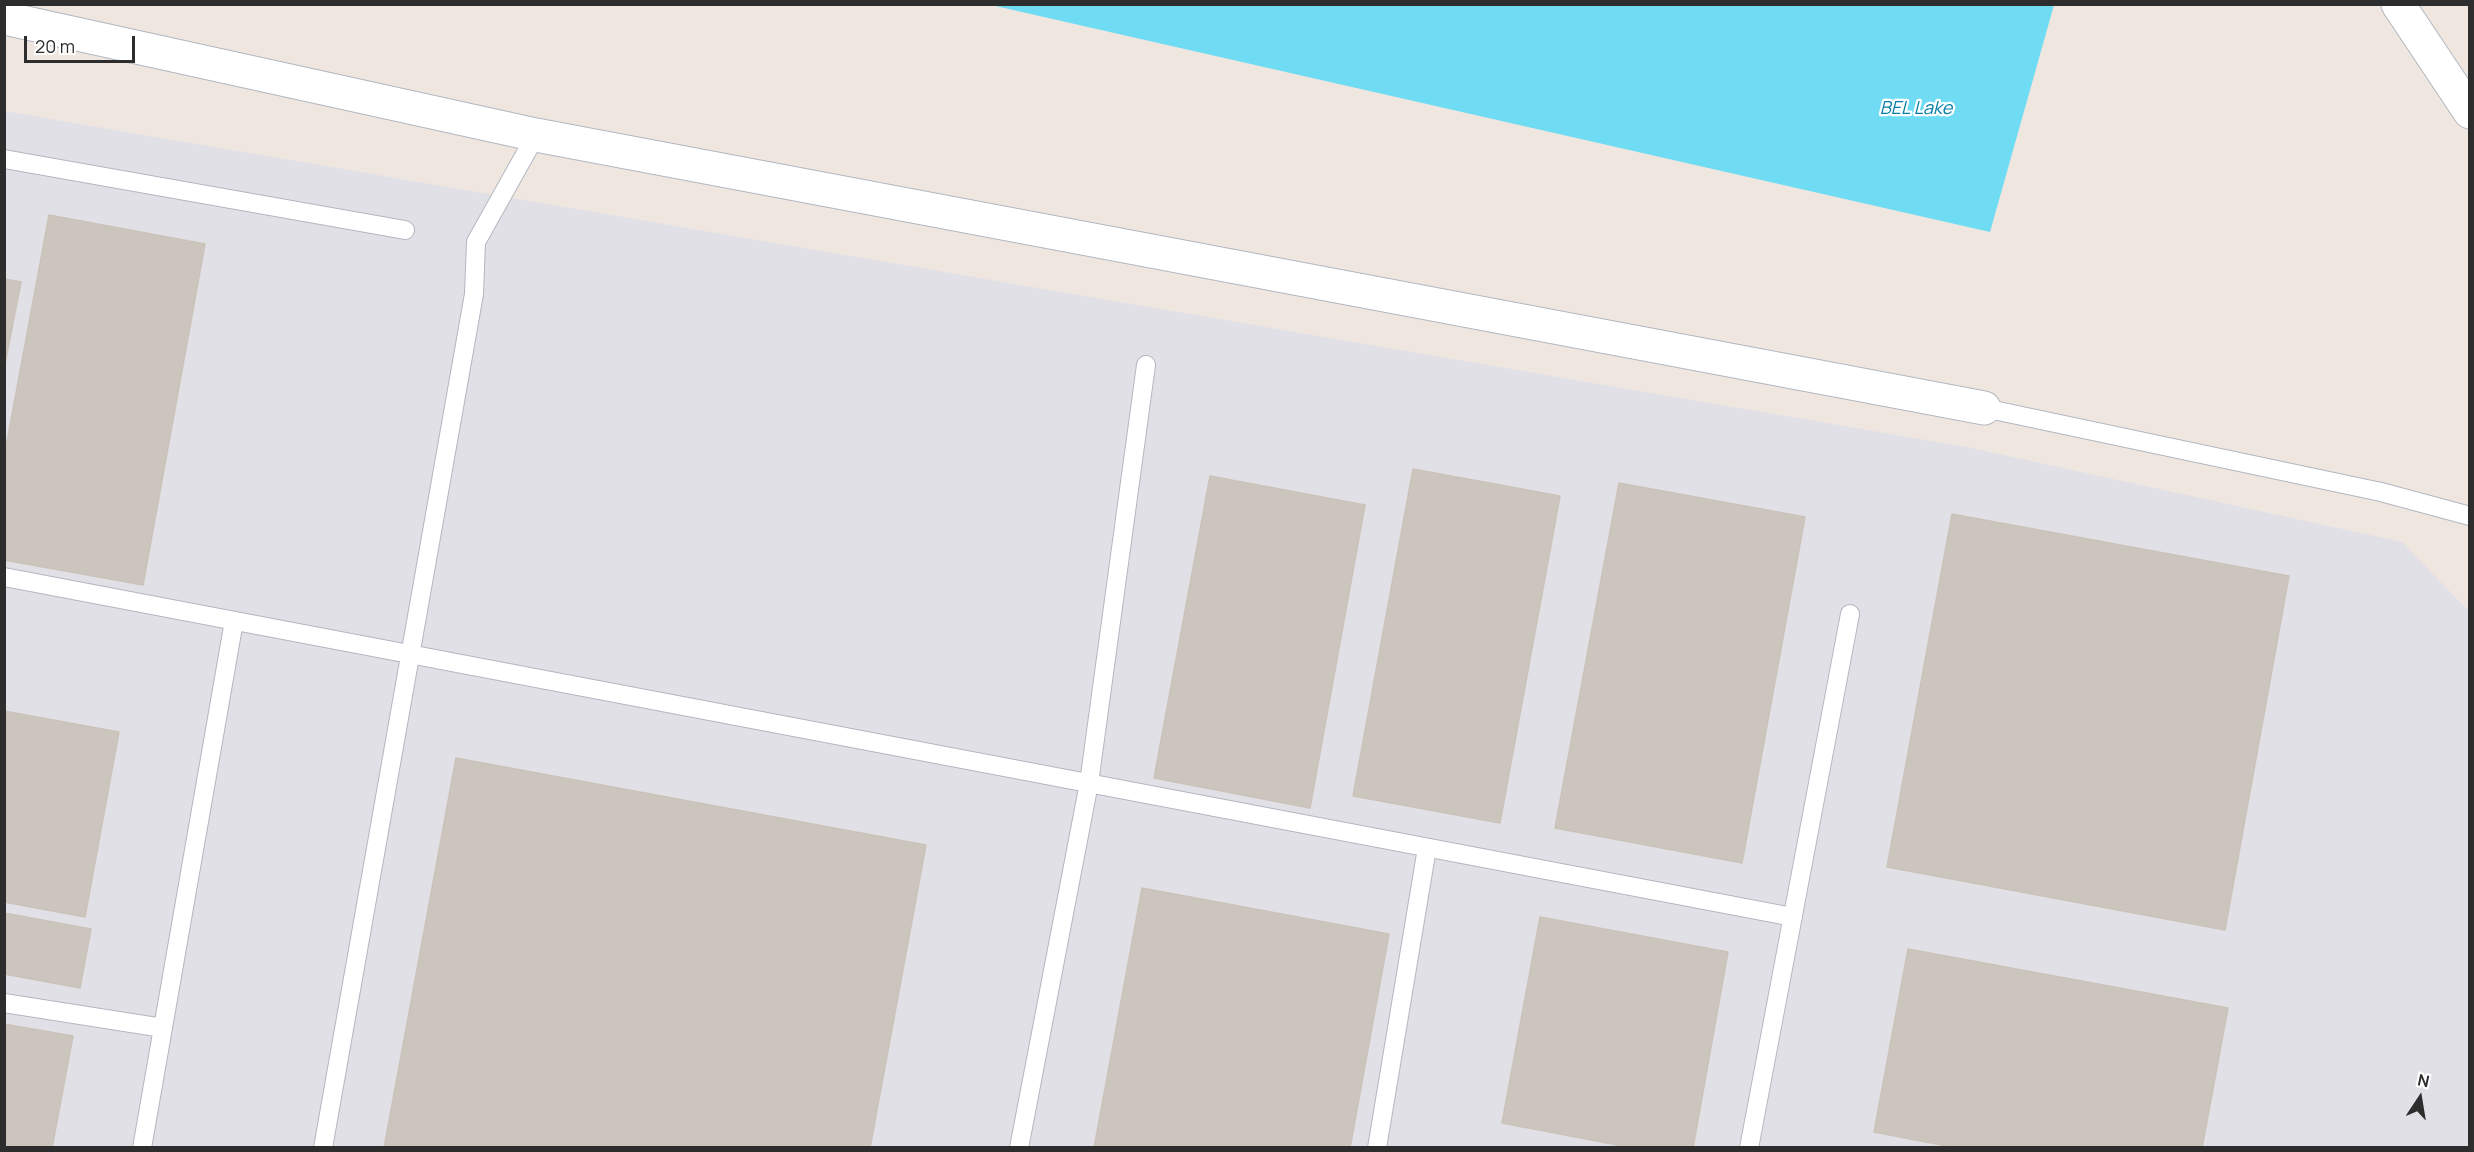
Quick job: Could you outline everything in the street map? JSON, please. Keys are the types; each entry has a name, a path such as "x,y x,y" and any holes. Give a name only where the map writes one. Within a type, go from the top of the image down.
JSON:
{"street":[{"path":"2398,4 2469,112"},
{"path":"4,18 536,135 1984,408"}],"lane":[{"path":"323,1148 408,654 474,294 476,242 536,135"},
{"path":"4,159 405,230"},
{"path":"1019,1148 1089,783 1146,364"},
{"path":"1984,408 2381,492 2469,516"},
{"path":"4,577 1793,917"},
{"path":"1749,1148 1850,614"},
{"path":"142,1148 234,621"},
{"path":"1377,1148 1427,848"},
{"path":"4,1003 163,1028"}],"shaded area":[{"path":"4,111 1967,447 2402,542 2469,611 2469,1147 5,1147"}],"water":[{"name":"BEL Lake","path":"2054,4 1990,232 991,5"}],"building":[{"path":"49,215 205,244 143,585 4,560 4,458"},
{"path":"4,279 21,282 4,369"},
{"path":"1413,469 1560,496 1500,823 1353,796"},
{"path":"1210,476 1365,505 1310,808 1154,778"},
{"path":"1619,483 1805,517 1742,863 1555,828"},
{"path":"1952,514 2289,576 2225,930 1887,867"},
{"path":"4,711 119,732 85,917 4,902"},
{"path":"456,758 926,845 870,1148 384,1148"},
{"path":"1142,888 1389,934 1350,1148 1094,1148"},
{"path":"4,913 91,929 80,988 4,974"},
{"path":"1540,917 1728,952 1693,1148 1633,1148 1502,1123"},
{"path":"1908,949 2228,1008 2202,1148 1957,1148 1874,1132"},
{"path":"4,1024 73,1036 52,1148 4,1148"}]}
